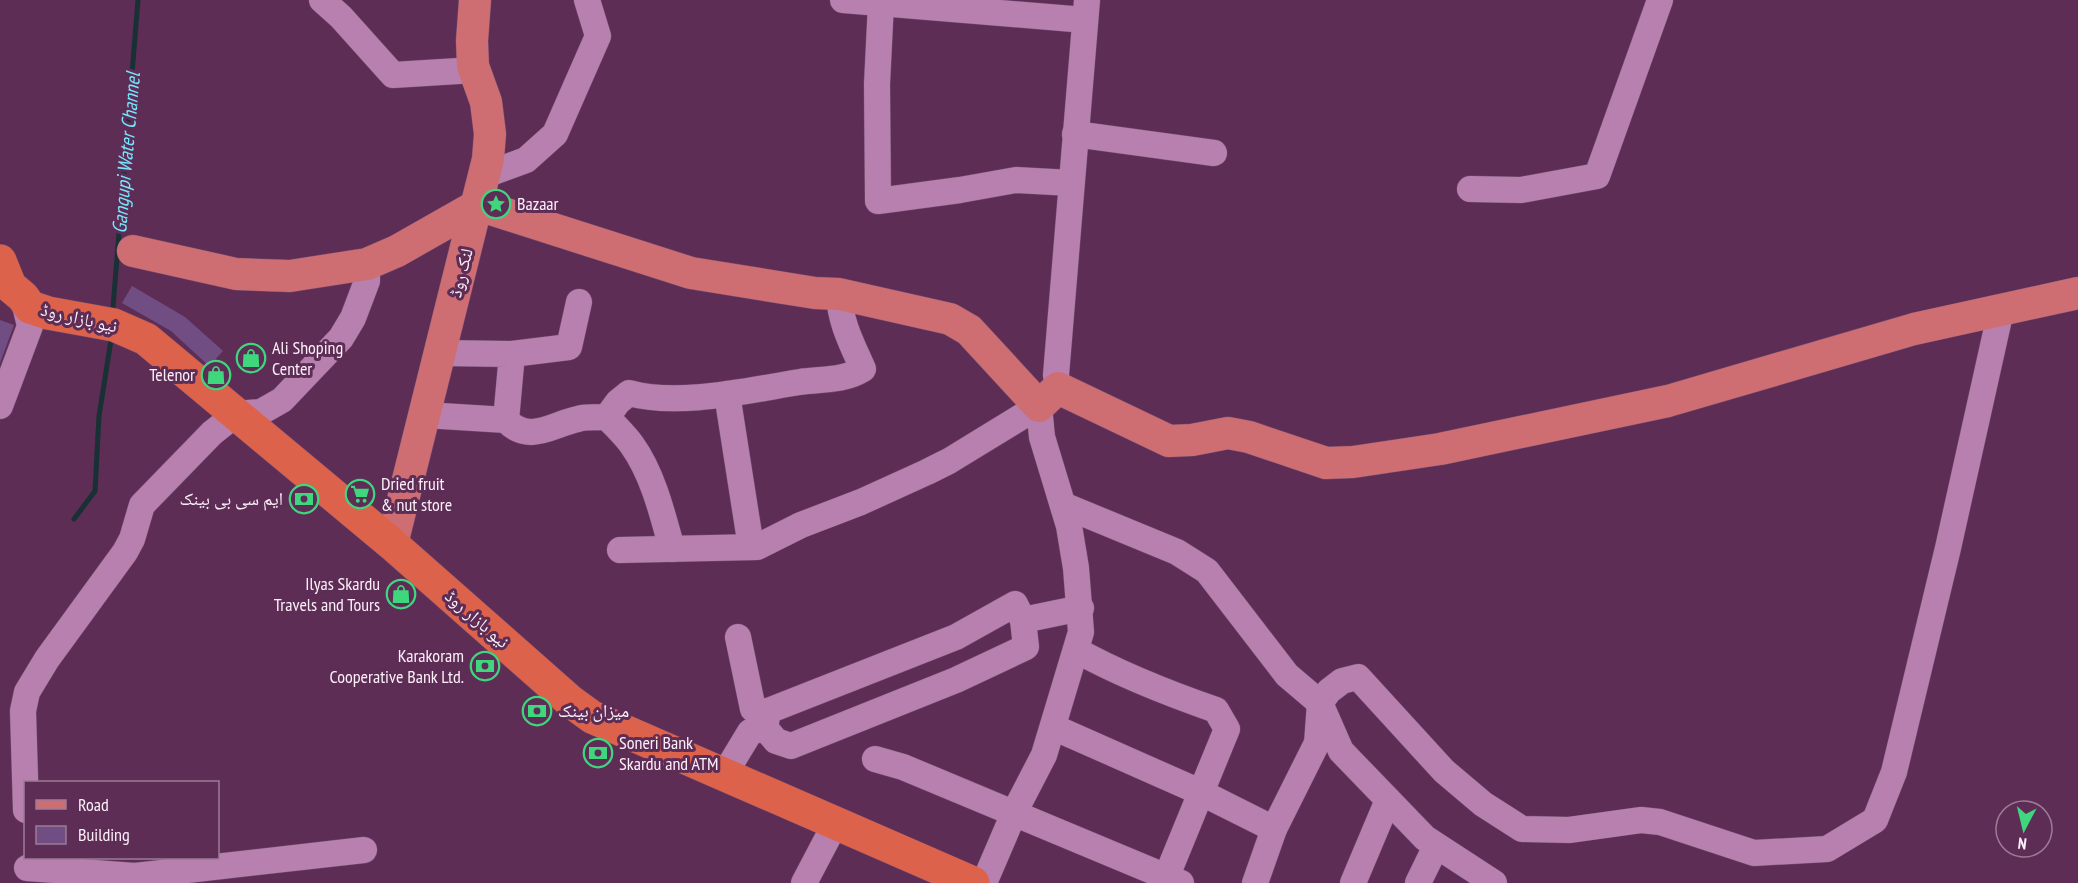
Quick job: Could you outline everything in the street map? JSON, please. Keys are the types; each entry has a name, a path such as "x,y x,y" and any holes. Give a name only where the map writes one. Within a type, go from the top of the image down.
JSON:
{"highway":[{"name":"نیو بازار روڈ","path":"0,261 10,286 23,297 30,307 48,313 114,325 146,339 392,544 570,701 592,717 972,883"}],"main road":[{"name":"لنک روڈ","path":"392,544 482,190 490,134 486,102 475,70 472,41 475,0"},
{"path":"133,251 236,274 290,276 367,264 397,251 482,190 691,273 815,293 839,294 950,319 969,330 1048,397 1169,441 1192,440 1228,433 1249,437 1326,463 1353,462 1440,449 1668,401 1914,329 2078,293"}],"street":[{"path":"322,0 341,17 393,75 475,70"},
{"path":"482,190 526,160 555,134 598,36 586,0"},
{"path":"843,0 1086,10 1056,375 1048,397 1042,437 1063,504 1076,568 1081,608 1081,632 1044,755 1014,813 984,883"},
{"path":"1470,189 1521,190 1597,176 1660,0"},
{"path":"881,3 877,84 878,201 1016,180 1071,183"},
{"path":"1075,134 1214,153"},
{"path":"25,781 23,711 32,681 125,552 136,529 142,505 212,433 236,414 261,412 282,400 341,338 353,318 367,281 367,264"},
{"path":"607,417 618,402 629,393 646,398 727,394 836,379 856,373 863,369 846,334 840,311 839,294"},
{"path":"0,406 30,326 23,297"},
{"path":"441,352 512,354 569,346 579,302"},
{"path":"1255,883 1274,829 1317,742 1320,703 1329,690 1342,681 1358,677 1444,771 1483,804 1522,829 1569,830 1641,820 1660,822 1754,853 1827,849 1875,820 1894,772 1948,549 2001,310"},
{"path":"512,354 506,420 512,427 525,432 537,432 555,428 578,418 607,417"},
{"path":"727,394 751,547"},
{"path":"620,550 757,547 801,525 861,502 949,461 1048,397"},
{"path":"425,415 506,420"},
{"path":"607,417 633,446 646,471 659,501 672,549"},
{"path":"1063,504 1177,552 1207,571 1287,675 1320,703 1341,751 1425,838 1482,880"},
{"path":"724,775 750,732 767,720 956,637 1015,604 1023,620 1026,647 956,680 791,746 776,741 767,720 753,709 738,637"},
{"path":"1023,620 1081,608"},
{"path":"875,759 903,767 1174,881 1200,792 1227,729 1216,710 1164,692 1115,671 1076,650"},
{"path":"1053,727 1200,792 1274,829"},
{"path":"1353,883 1388,800"},
{"path":"804,883 835,824"},
{"path":"1418,883 1436,846"},
{"path":"28,869 135,876 364,850"}],"building":[{"path":"132,286 185,317 223,351 209,366 171,331 122,303"},
{"path":"0,320 14,325 0,363"}],"waterway":[{"name":"Gangupi Water Channel","path":"113,307 138,0"},
{"name":"Gangupi Water Channel","path":"74,519 95,491 99,416 111,340"}],"place":[{"name":"Bazaar","path":"496,204"},
{"name":"Ali Shoping Center","path":"251,358"},
{"name":"Telenor","path":"216,375"},
{"name":"Dried fruit & nut store","path":"360,494"},
{"name":"ایم سی بی بینک","path":"304,499"},
{"name":"Ilyas Skardu Travels and Tours","path":"401,594"},
{"name":"Karakoram Cooperative Bank Ltd.","path":"485,666"},
{"name":"میزان بینک","path":"537,711"},
{"name":"Soneri Bank Skardu and ATM","path":"598,753"}]}
